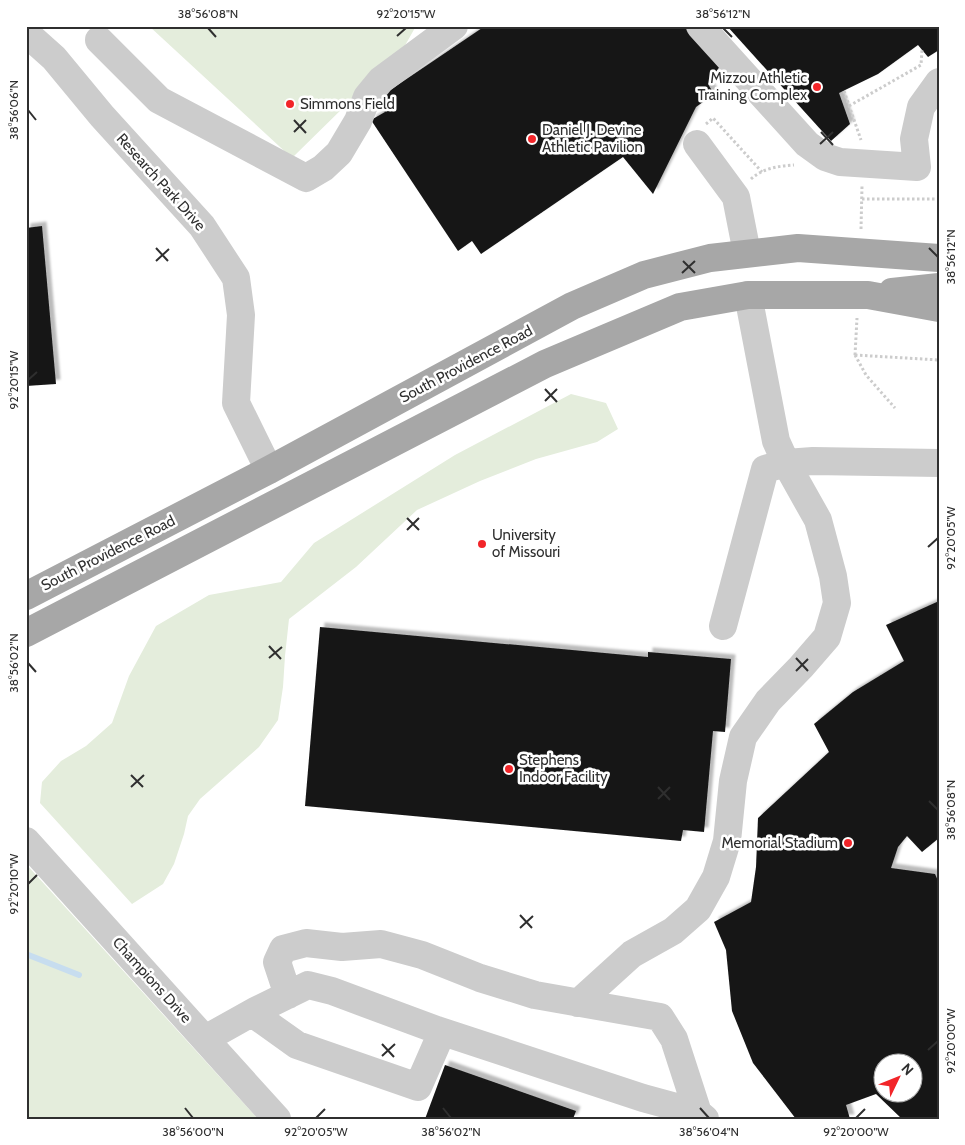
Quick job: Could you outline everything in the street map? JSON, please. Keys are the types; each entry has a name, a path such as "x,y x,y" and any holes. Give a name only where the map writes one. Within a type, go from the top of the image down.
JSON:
{"main road":[{"name":"South Providence Road","path":"26,596 269,470 572,306 644,275 710,258 798,248 939,258"},
{"path":"26,633 545,364 680,307 748,296 868,296 932,286 939,287"},
{"path":"868,296 939,308"}],"street":[{"path":"99,40 159,100 306,178 323,168 339,153 358,121 367,97 381,80 454,26"},
{"path":"700,26 783,119 807,144 824,157 840,162 928,166"},
{"name":"Research Park Drive","path":"26,33 54,58 102,116 202,226 236,278 241,315 236,403 269,470"},
{"path":"928,166 914,139 921,107 939,82"},
{"path":"697,144 736,197 747,254"},
{"path":"578,1003 632,954 672,931 698,909 716,877 727,840 733,781 744,737 768,701 827,637 837,603 833,576 818,520 786,464 776,441 748,296"},
{"path":"723,626 765,469 813,461 939,463"},
{"name":"Champions Drive","path":"26,841 277,1119"},
{"path":"288,995 277,962 283,949 306,943 342,947 382,944 535,995 660,1017 674,1039 702,1116"},
{"path":"205,1039 308,985 332,991 442,1032 702,1116"},
{"path":"252,1013 296,1045 418,1087 442,1032"}],"path":[{"path":"849,106 921,65 922,50"},
{"path":"844,91 862,143"},
{"path":"862,183 862,199 939,199"},
{"path":"895,408 866,375 855,355 939,360"}],"green space":[{"name":"Simmons Field","path":"149,26 416,26 403,49 292,158"},
{"path":"571,394 606,403 618,429 597,442 536,459 480,481 417,510 356,567 289,619 278,720 259,747 200,799 188,816 174,864 163,884 132,904 40,803 42,782 61,761 86,746 112,723 129,676 156,626 209,595 281,582 314,543 455,455"},
{"path":"26,864 258,1119 26,1119"}],"building":[{"name":"Daniel J. Devine Athletic Pavilion","path":"485,26 688,26 722,63 708,84 714,94 696,107 653,194 623,157 481,254 472,241 458,251 371,120 385,112 377,99"},
{"name":"Mizzou Athletic Training Complex","path":"727,26 939,26 939,50 928,57 918,45 878,74 839,93 850,124 831,141"},
{"path":"42,226 56,384 26,386 26,228"},
{"name":"Memorial Stadium","path":"939,601 939,838 922,852 907,836 898,847 891,868 935,874 939,883 939,1119 902,1119 884,1102 922,1102 922,1052 872,1052 872,1095 846,1105 850,1119 796,1119 753,1063 732,1011 726,950 714,922 751,902 756,867 758,818 829,752 814,724 853,692 904,661 886,625"},
{"name":"Stephens Indoor Facility","path":"320,627 648,657 648,652 731,659 725,732 713,731 704,832 683,830 681,841 305,806"},
{"path":"445,1065 576,1111 573,1119 425,1119"}],"waterway":[{"path":"26,954 79,975"}],"place":[{"name":"Mizzou Athletic Training Complex","path":"817,87"},
{"name":"Simmons Field","path":"290,104"},
{"name":"Daniel J. Devine Athletic Pavilion","path":"532,139"},
{"name":"University of Missouri","path":"482,544"},
{"name":"Stephens Indoor Facility","path":"509,769"},
{"name":"Memorial Stadium","path":"848,843"}]}
